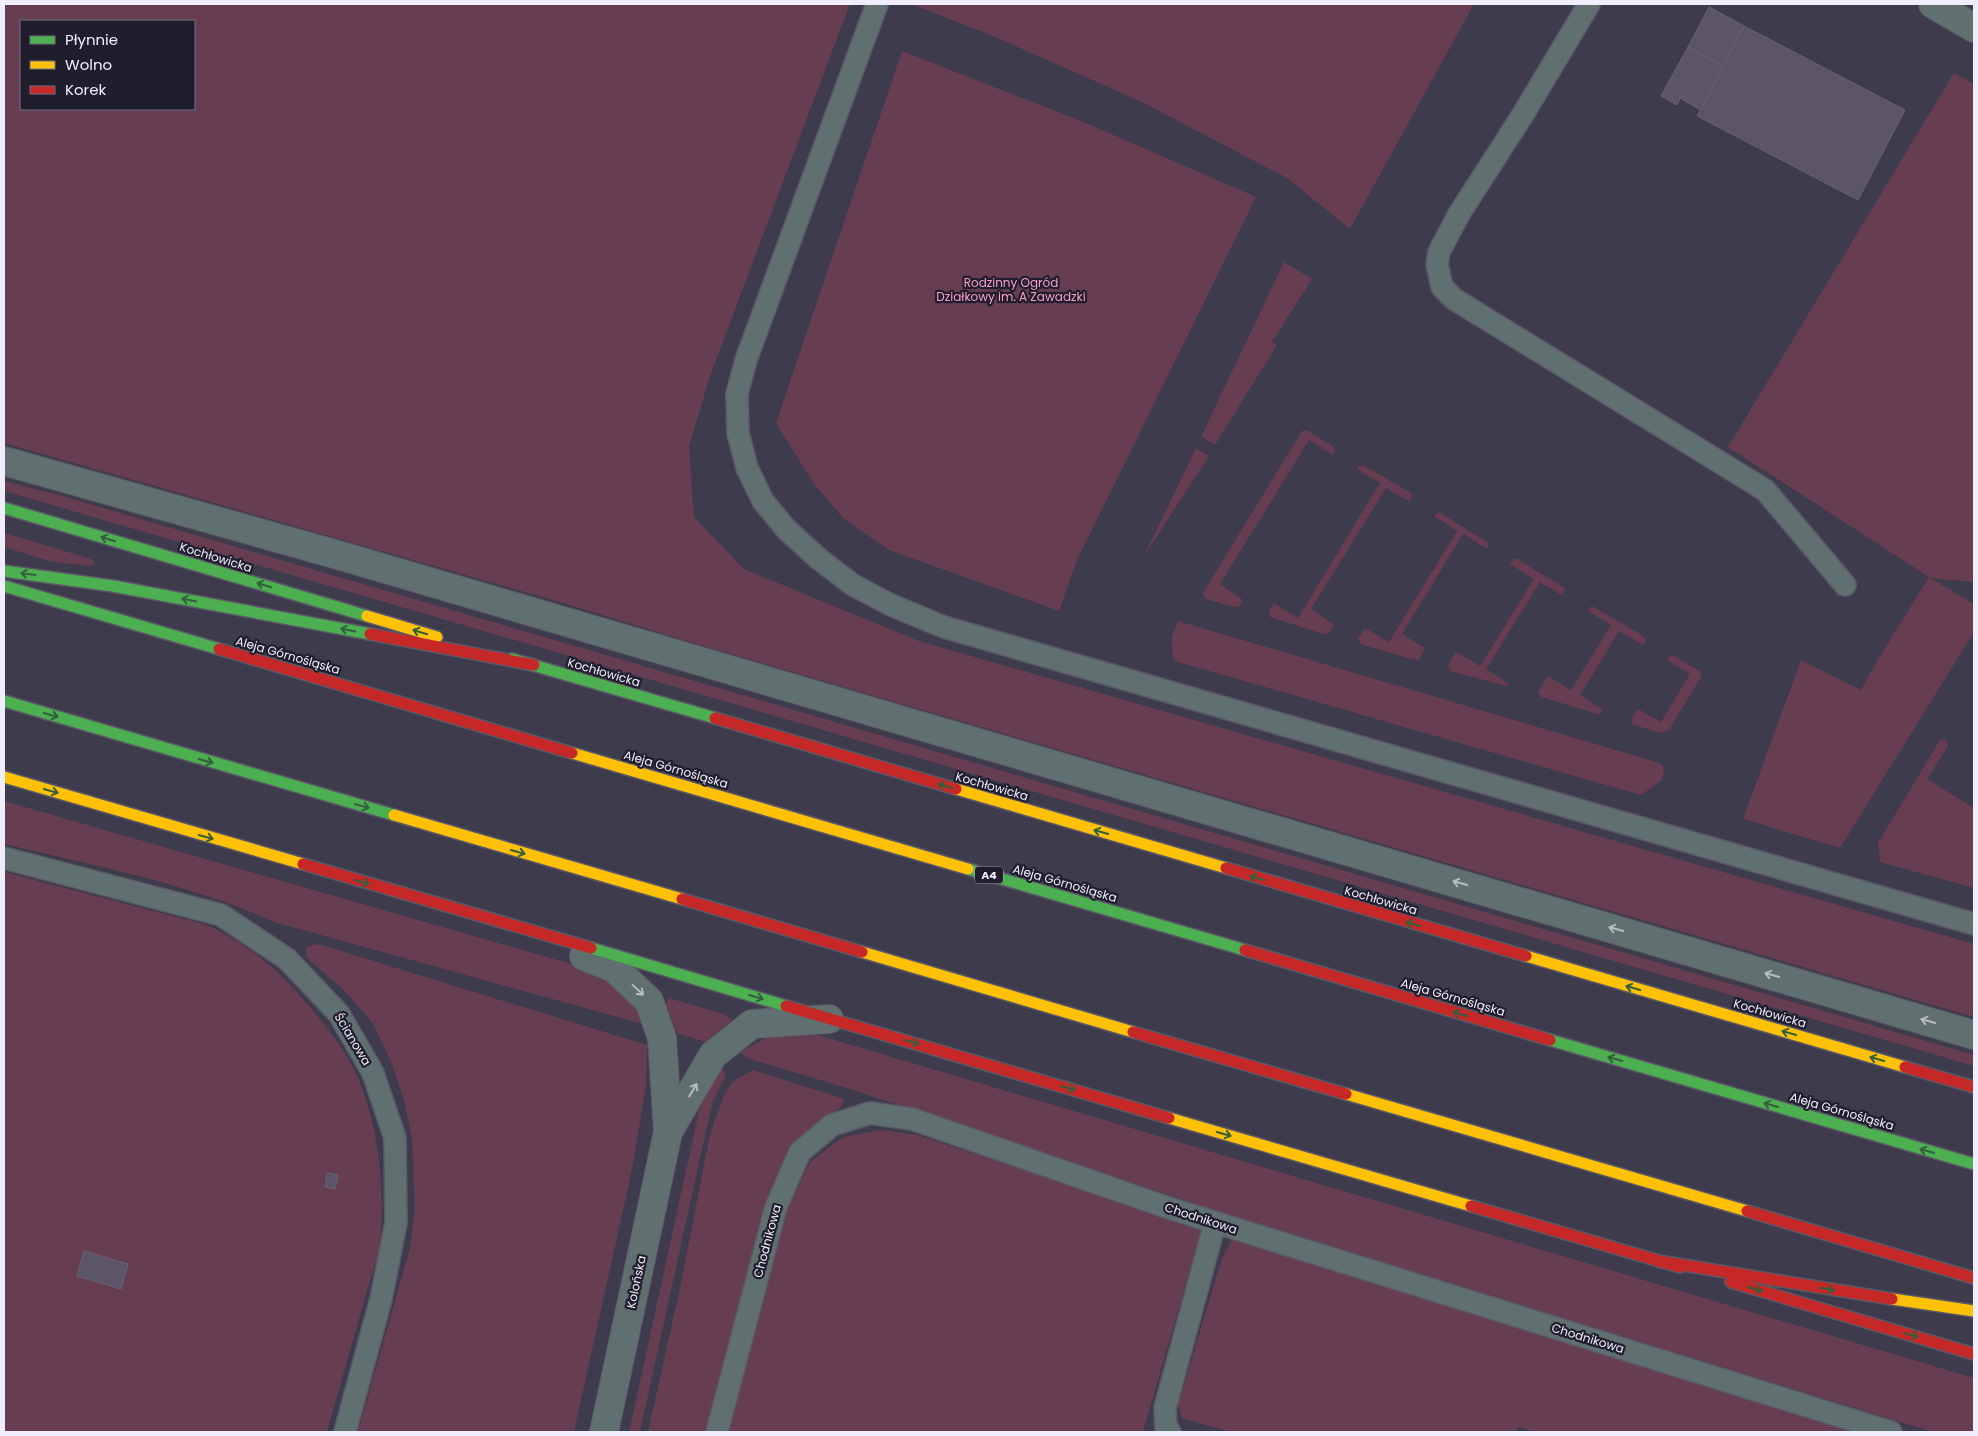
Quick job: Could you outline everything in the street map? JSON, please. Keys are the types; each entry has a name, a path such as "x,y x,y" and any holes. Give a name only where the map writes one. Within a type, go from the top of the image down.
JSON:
{"main road":[{"name":"Kochłowicka","path":"4,508 534,666 1974,1087"},
{"path":"4,571 113,586 534,666"},
{"name":"Aleja Górnośląska","path":"4,586 1974,1164"},
{"path":"4,701 1974,1278"},
{"path":"4,777 1974,1354"},
{"path":"1658,1261 1974,1311"}],"street":[{"path":"1933,4 1974,28"},
{"path":"4,461 354,560 1974,1035"},
{"path":"501,923 614,968 649,1001 662,1038 668,1132"},
{"path":"668,1132 713,1055 752,1024 830,1018"},
{"name":"Kolońska","path":"604,1432 668,1132"}],"lane":[{"path":"877,4 746,360 738,394 738,433 747,468 763,501 786,529 819,559 853,585 891,605 944,628 1974,924"},
{"path":"1589,4 1451,229 1439,252 1437,264 1442,287 1454,299 1765,490 1844,585"},
{"name":"Ścianowa","path":"4,858 221,915 287,959 339,1014 373,1073 395,1138 396,1204 396,1223 380,1299 345,1432"},
{"name":"Chodnikowa","path":"717,1432 776,1207 800,1152 832,1125 870,1113 912,1119 1215,1223 1891,1432"},
{"path":"1170,1432 1166,1426 1165,1408 1215,1223"}],"green space":[{"path":"4,4 850,4 710,376 689,447 694,517 744,569 919,641 1974,944 1974,1017 680,639 567,604 4,443"},
{"path":"911,4 1474,4 1350,229 1287,178 1142,102 988,34"},
{"name":"Rodzinny Ogród Działkowy im. A Zawadzki","path":"902,51 1086,123 1256,197 1077,560 1059,611 889,550 843,518 814,484 776,423"},
{"path":"1954,73 1974,84 1974,582 1930,578 1974,604 1974,632 1840,848 1743,819 1801,660 1861,690 1929,577 1728,447"},
{"path":"1284,262 1312,279 1272,342 1277,345 1215,445 1201,437"},
{"path":"1302,431 1308,431 1333,446 1335,450 1333,455 1309,440 1220,584 1243,600 1239,606 1233,607 1206,599 1203,593"},
{"path":"1196,448 1209,456 1144,556"},
{"path":"1359,466 1365,466 1411,493 1410,502 1386,488 1311,609 1334,625 1328,634 1270,617 1269,611 1274,603 1298,618 1380,483 1357,469"},
{"path":"4,481 62,496 1974,1055 1974,1066 4,491"},
{"path":"1439,512 1487,542 1489,544 1487,549 1463,534 1402,634 1425,648 1419,660 1360,644 1358,638 1365,628 1389,642 1457,531 1434,516"},
{"path":"4,533 88,558 94,561 94,565 49,561 4,547"},
{"path":"1513,559 1517,559 1565,588 1563,596 1540,582 1486,669 1509,684 1507,686 1450,671 1448,665 1456,652 1480,666 1534,579 1510,564"},
{"path":"1590,607 1594,607 1643,636 1646,641 1643,645 1619,631 1580,695 1603,710 1598,714 1541,697 1538,691 1548,676 1571,690 1611,625 1588,611"},
{"path":"1178,621 1660,763 1664,768 1662,780 1641,795 1174,661 1172,640"},
{"path":"1673,655 1701,672 1701,677 1669,730 1662,733 1633,725 1631,718 1638,709 1661,722 1690,674 1667,660"},
{"path":"1944,739 1947,741 1948,746 1927,779 1974,808 1974,888 1880,862 1878,843 1940,740"},
{"path":"4,801 585,968 621,990 632,1003 643,1024 274,922 208,896 175,886 4,844"},
{"path":"4,872 207,925 222,933 262,958 285,979 323,1022 346,1055 357,1075 372,1121 380,1171 382,1220 377,1257 327,1432 4,1432"},
{"path":"315,944 647,1045 646,1086 632,1169 574,1432 358,1432 410,1248 415,1209 412,1138 404,1100 391,1062 372,1022 344,990 306,957 306,947"},
{"path":"669,998 721,1013 732,1019 705,1042 677,1033 666,1004"},
{"path":"811,1033 1974,1378 1974,1432 1933,1432 1218,1211 853,1090 750,1059 740,1052 772,1035"},
{"path":"721,1067 726,1075 713,1102 707,1126 640,1432 629,1432 699,1111 707,1090"},
{"path":"753,1070 844,1099 842,1106 798,1140 786,1157 777,1176 708,1432 648,1432 681,1283 710,1134 724,1095 732,1082"},
{"path":"882,1130 917,1135 1202,1228 1143,1432 729,1432 788,1208 810,1162 843,1137"},
{"path":"1233,1238 1851,1432 1535,1432 1518,1427 1516,1432 1230,1432 1182,1418 1178,1405 1222,1258"}],"building":[{"path":"1709,7 1744,26 1724,66 1688,47"},
{"path":"1744,26 1905,110 1858,200 1697,116"},
{"path":"1688,47 1724,66 1701,110 1680,98 1677,105 1661,96"},
{"path":"327,1173 338,1175 335,1189 325,1187"},
{"path":"84,1251 128,1264 121,1289 77,1276"}],"traffic: fast":[{"path":"4,508 367,616"},
{"path":"4,571 113,586 370,634"},
{"path":"4,586 219,649"},
{"path":"512,659 715,718"},
{"path":"4,701 394,815"},
{"path":"968,869 1245,950"},
{"path":"591,948 786,1006"},
{"path":"1550,1040 1974,1164"}],"traffic: slow":[{"path":"367,616 437,637"},
{"path":"572,753 968,869"},
{"path":"4,777 303,864"},
{"path":"956,789 1226,868"},
{"path":"394,815 682,899"},
{"path":"862,952 1133,1032"},
{"path":"1526,956 1905,1067"},
{"path":"1346,1094 1747,1211"},
{"path":"1169,1118 1471,1206"},
{"path":"1892,1299 1974,1311"}],"traffic: jam":[{"path":"370,634 534,665"},
{"path":"219,649 572,753"},
{"path":"715,718 956,789"},
{"path":"303,864 591,948"},
{"path":"1226,868 1526,956"},
{"path":"682,899 862,952"},
{"path":"1245,950 1550,1040"},
{"path":"786,1006 1169,1118"},
{"path":"1133,1032 1346,1094"},
{"path":"1905,1067 1974,1087"},
{"path":"1471,1206 1680,1267"},
{"path":"1747,1211 1974,1278"},
{"path":"1658,1261 1892,1299"},
{"path":"1731,1282 1974,1354"}]}
